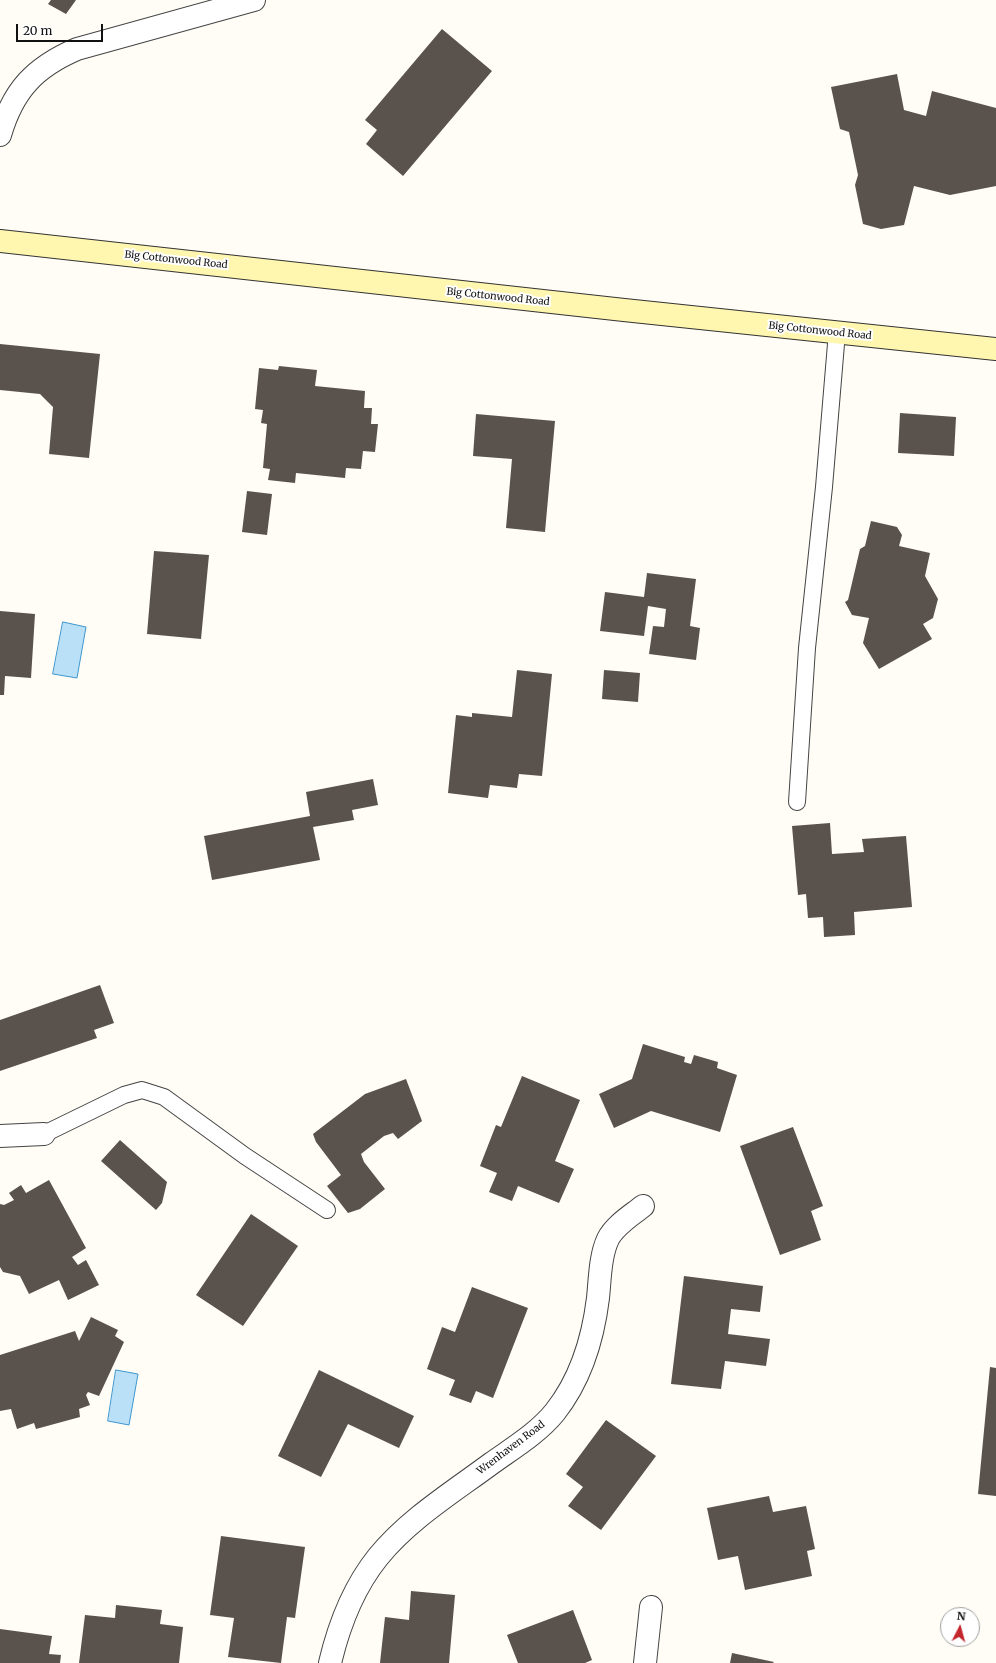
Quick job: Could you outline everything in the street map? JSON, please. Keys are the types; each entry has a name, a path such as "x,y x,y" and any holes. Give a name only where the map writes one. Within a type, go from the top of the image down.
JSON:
{"main road":[{"name":"Big Cottonwood Road","path":"0,241 600,308 996,349"}],"street":[{"path":"0,135 5,117 14,99 26,83 41,68 59,57 78,49 254,0"},
{"path":"0,1136 44,1134"},
{"name":"Wrenhaven Road","path":"330,1663 343,1619 352,1599 378,1557 411,1524 546,1423 563,1401 582,1366 593,1333 603,1258 608,1238 614,1230 643,1206"},
{"path":"645,1663 651,1608"}],"lane":[{"path":"797,802 807,648 824,487 837,332"},
{"path":"44,1134 124,1095 142,1090 164,1096 245,1156 328,1210"}],"water":[{"path":"63,622 86,627 77,678 53,674"},
{"path":"116,1370 138,1374 129,1425 108,1421"}],"building":[{"path":"51,0 76,0 66,14 48,4"},
{"path":"442,29 492,71 403,176 366,144 377,130 365,120"},
{"path":"897,74 904,110 926,116 932,91 996,108 996,186 950,195 914,186 904,225 881,229 863,224 855,185 858,175 849,132 840,129 831,87"},
{"path":"0,344 100,354 89,458 49,454 53,407 40,394 0,390"},
{"path":"279,366 317,370 315,386 365,391 364,408 372,408 371,424 378,424 375,452 363,451 361,469 346,468 345,478 296,473 295,483 268,480 270,469 263,468 267,424 261,423 263,410 255,409 259,368 278,370"},
{"path":"900,413 956,417 954,456 898,453"},
{"path":"476,414 555,421 545,532 506,528 512,459 473,456"},
{"path":"247,491 272,494 267,535 242,532"},
{"path":"871,521 897,527 902,535 899,546 930,553 925,576 938,599 933,618 923,624 932,639 879,669 863,643 869,618 852,615 845,602 848,600 860,549 865,546"},
{"path":"154,551 209,555 201,639 147,634"},
{"path":"647,573 696,579 690,626 700,628 696,660 649,654 653,626 664,627 666,609 648,606 644,636 600,631 605,592 644,597"},
{"path":"0,611 35,614 31,678 5,676 4,695 0,695"},
{"path":"517,670 552,674 542,776 519,774 517,788 490,785 488,798 448,793 456,715 472,717 472,713 512,717"},
{"path":"604,670 640,673 638,702 602,699"},
{"path":"373,779 378,805 352,810 354,820 313,827 320,860 212,880 204,836 310,816 306,792"},
{"path":"830,823 832,854 864,852 862,839 906,836 912,907 854,912 855,935 824,937 823,917 808,918 806,894 798,895 792,826"},
{"path":"100,985 114,1023 94,1030 97,1038 0,1071 0,1020"},
{"path":"643,1044 685,1057 684,1062 691,1064 694,1055 718,1062 717,1068 737,1075 720,1132 651,1111 614,1128 599,1094 632,1079"},
{"path":"522,1076 580,1100 555,1161 574,1169 559,1203 518,1186 512,1201 489,1192 497,1173 480,1166 496,1125 501,1127"},
{"path":"406,1079 422,1121 398,1139 393,1133 384,1136 361,1154 364,1162 385,1189 360,1209 348,1213 327,1186 341,1175 316,1142 313,1134 365,1094"},
{"path":"793,1127 823,1206 811,1211 821,1240 780,1255 740,1146"},
{"path":"120,1140 167,1182 162,1203 156,1210 101,1161"},
{"path":"49,1180 86,1248 72,1257 78,1265 86,1260 99,1285 68,1300 59,1280 29,1294 20,1276 3,1272 0,1267 0,1204 4,1205 14,1200 9,1193 21,1185 26,1193"},
{"path":"251,1214 298,1246 243,1326 196,1295"},
{"path":"684,1276 763,1286 760,1312 731,1309 728,1334 770,1339 766,1366 725,1361 721,1389 671,1384"},
{"path":"472,1287 528,1308 493,1398 476,1391 471,1403 449,1395 455,1380 427,1369 442,1327 455,1332"},
{"path":"91,1317 118,1330 115,1336 124,1342 99,1396 88,1392 86,1395 90,1405 79,1409 80,1417 36,1429 34,1423 17,1429 11,1409 0,1411 0,1355 75,1331 79,1341"},
{"path":"990,1367 996,1368 996,1496 978,1494"},
{"path":"319,1370 414,1416 399,1448 348,1424 321,1477 278,1456"},
{"path":"606,1420 656,1456 601,1530 568,1506 583,1487 566,1474"},
{"path":"769,1496 773,1512 806,1506 815,1549 807,1551 812,1576 745,1590 738,1556 718,1560 707,1508"},
{"path":"221,1536 305,1547 295,1618 287,1617 281,1663 228,1657 234,1618 210,1615"},
{"path":"411,1591 455,1595 449,1663 380,1663 385,1617 409,1620"},
{"path":"116,1605 162,1610 160,1624 183,1627 179,1663 79,1663 85,1615 115,1618"},
{"path":"573,1610 592,1660 585,1663 518,1663 507,1635"},
{"path":"0,1629 52,1636 49,1654 61,1655 60,1663 0,1663"},
{"path":"732,1653 774,1662 730,1663"}]}
